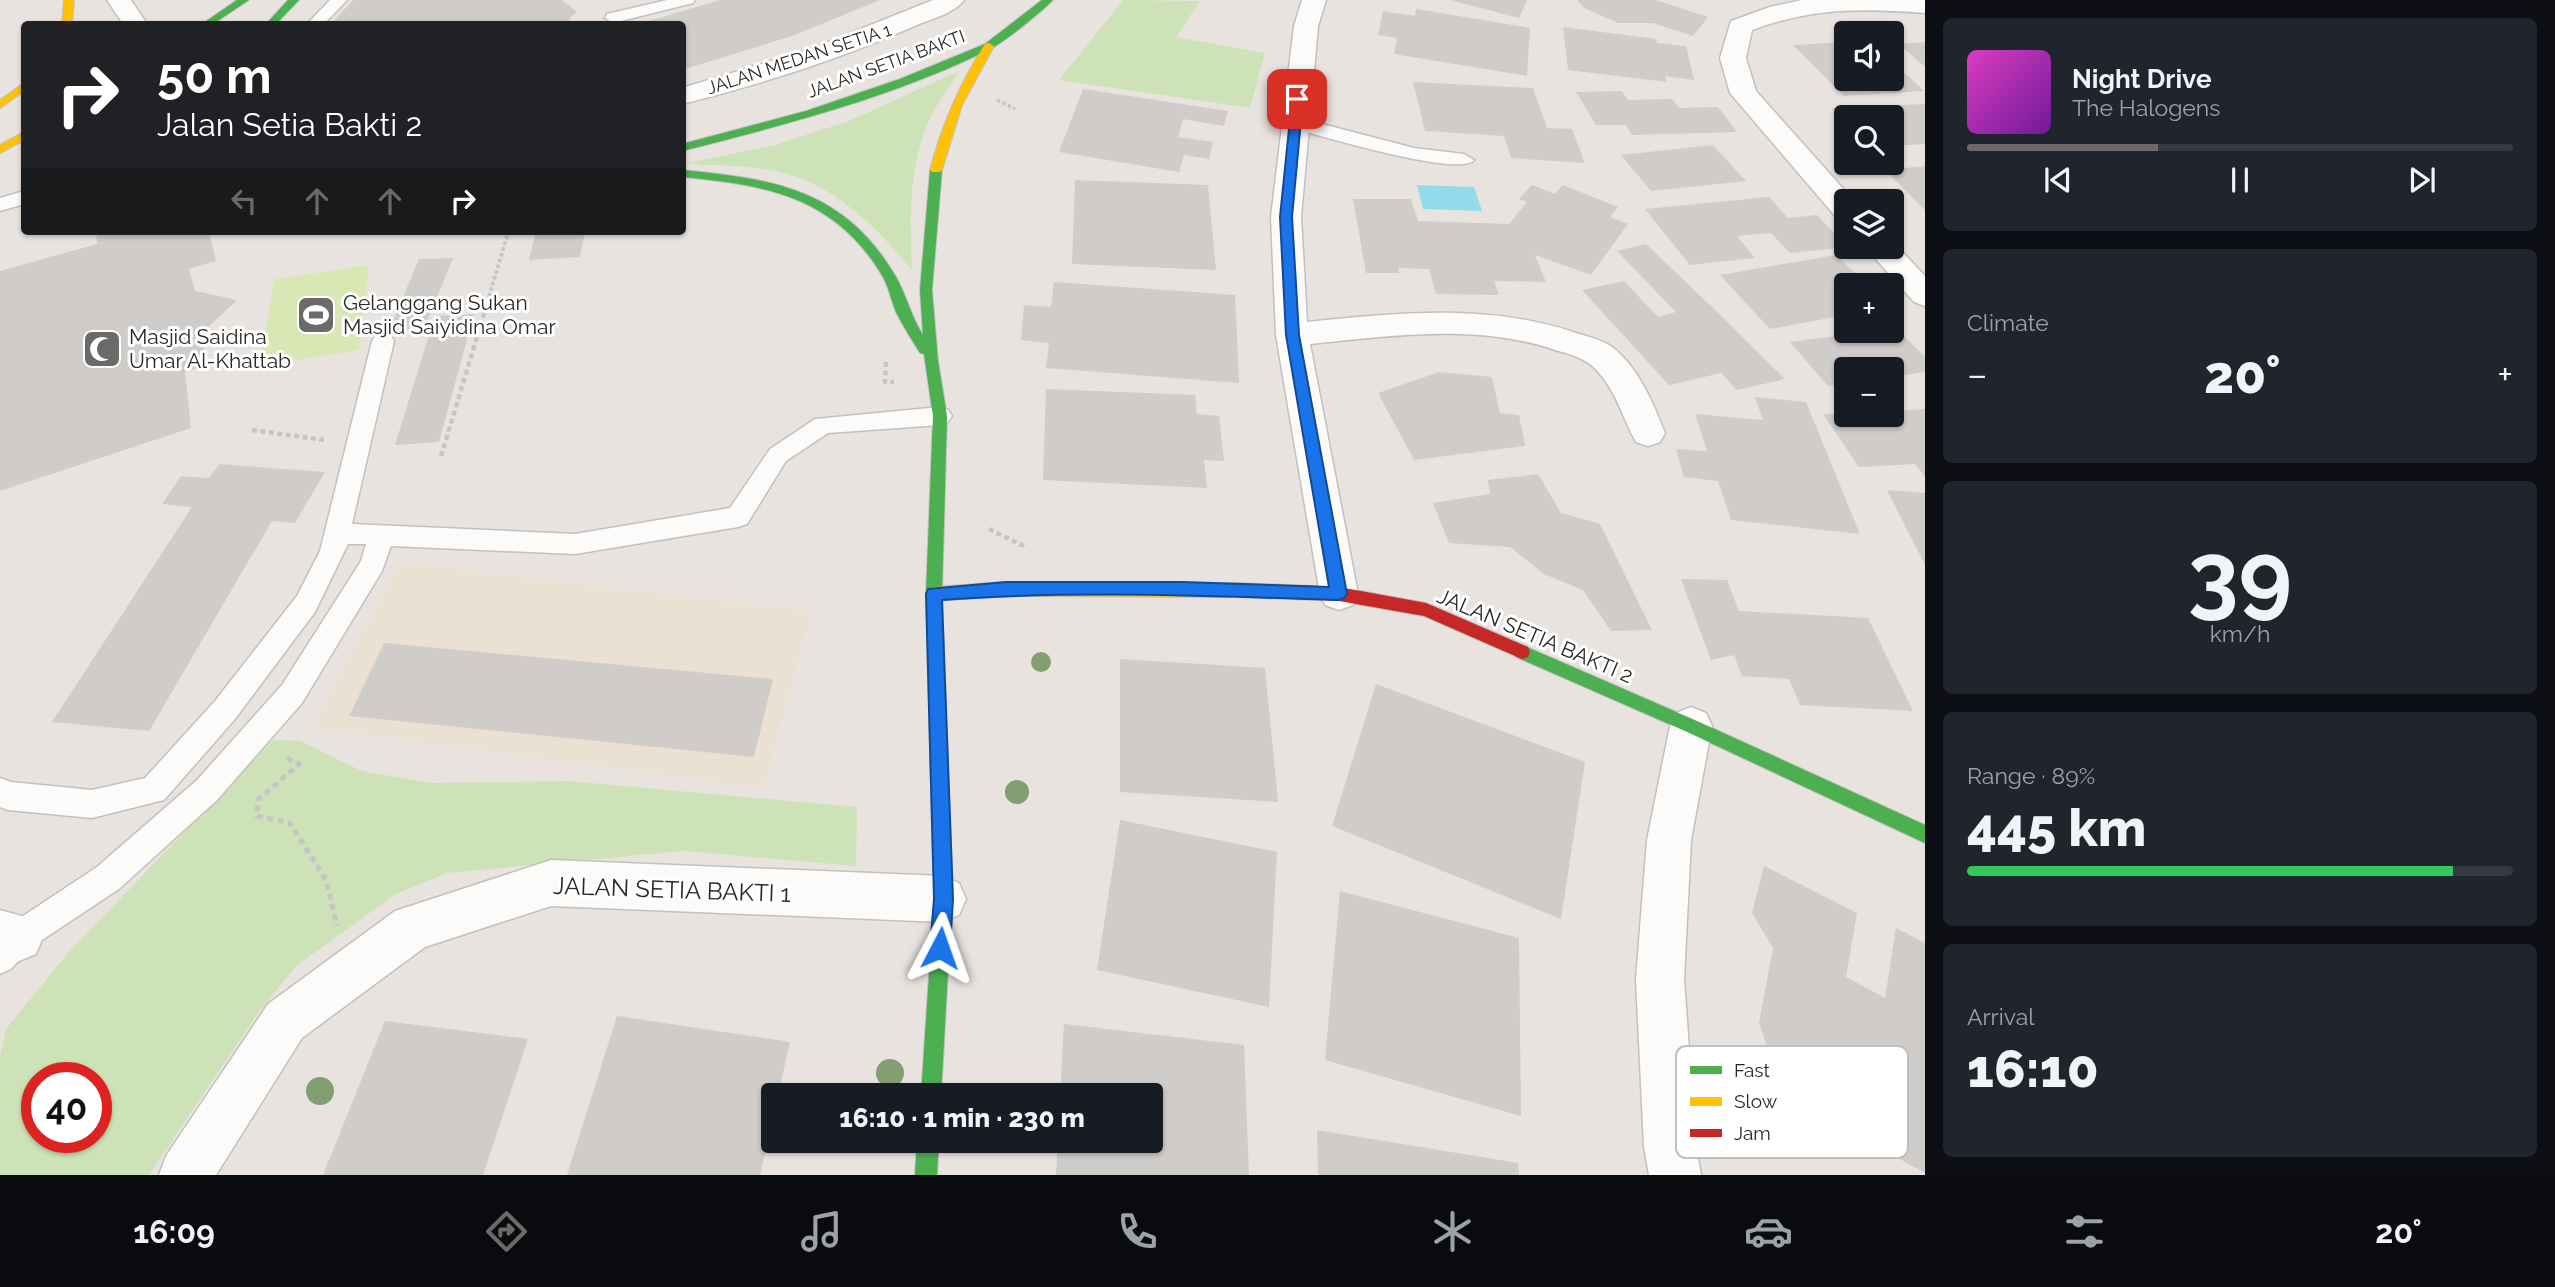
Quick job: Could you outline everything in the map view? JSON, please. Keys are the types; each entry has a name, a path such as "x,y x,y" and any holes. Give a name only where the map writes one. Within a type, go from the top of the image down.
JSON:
{"street":[{"path":"67,21 69,0"},
{"path":"119,0 133,21"},
{"path":"212,21 244,0"},
{"path":"274,21 294,0"},
{"name":"JALAN MEDAN SETIA 1","path":"686,95 768,73 869,39 953,0"},
{"path":"989,46 1048,0"},
{"path":"1314,0 1306,26 1286,217 1292,335 1339,594"},
{"path":"1834,195 1743,93 1733,58 1740,26 1790,9 1833,3 1881,2 1925,6"},
{"name":"JALAN SETIA BAKTI","path":"686,148 810,113 904,81 989,46"},
{"name":"JALAN SETIA BAKTI","path":"932,1083 943,899 934,594 940,416 931,361 926,290 934,177 946,127 966,82 989,46"},
{"path":"0,105 21,88"},
{"path":"0,150 21,137"},
{"name":"JALAN SETIA BAKTI","path":"686,173 775,183 817,200 840,215 872,249 931,361"},
{"path":"1892,259 1925,295"},
{"path":"1292,335 1410,323 1503,327 1558,337 1600,355 1627,384 1648,433"},
{"name":"JALAN SETIA BAKTI 2","path":"934,594 1006,589 1182,588 1339,594 1426,610 1691,726 1925,834"},
{"path":"1675,1175 1660,979 1669,840 1691,726"},
{"name":"JALAN SETIA BAKTI 1","path":"185,1175 285,1021 412,928 551,883 943,899"},
{"path":"926,1175 927,1153"}],"lane":[{"path":"317,21 339,0"},
{"path":"611,0 613,21"},
{"path":"616,21 687,0"},
{"path":"1295,123 1413,154 1464,160"},
{"path":"0,205 21,198"},
{"path":"0,792 8,796 92,804 154,790 225,710 306,604 333,551 383,341"},
{"path":"337,533 575,544 738,517 778,455 823,425 940,416"},
{"path":"6,942 108,878 207,790 292,694 373,564 381,537"}],"path":[{"path":"441,456 507,235"},
{"path":"886,360 885,382 934,382"},
{"path":"252,430 359,444"},
{"path":"258,800 257,816 290,823 326,880 350,974"}],"shaded area":[{"path":"400,563 811,612 763,788 312,727"}],"green space":[{"path":"1123,0 1200,1 1176,37 1265,53 1250,108 1059,80"},
{"path":"959,71 930,118 918,155 911,212 912,270 865,220 828,192 808,182 764,169 686,164 775,145 849,121"},
{"name":"Gelanggang Sukan Masjid Saiyidina Omar","path":"369,265 359,350 259,366 275,279"},
{"path":"273,740 300,741 362,771 431,783 568,781 857,807 856,866 684,851 447,873 396,894 296,966 258,1013 149,1175 0,1175 0,1057 6,1029 67,954"}],"water":[{"path":"1417,185 1474,187 1482,211 1423,209"}],"building":[{"path":"353,0 562,0 577,12 569,18 570,21 334,21"},
{"path":"720,0 880,0 792,36 686,69 686,21 649,21"},
{"path":"1450,0 1527,0 1519,18"},
{"path":"1577,0 1656,0 1708,17 1693,36 1653,23 1618,23 1584,8"},
{"path":"1416,9 1530,28 1527,76 1394,54 1397,38 1378,35 1383,11 1415,16"},
{"path":"1563,27 1656,39 1657,43 1686,46 1694,80 1665,76 1667,82 1568,70"},
{"path":"1925,42 1925,67 1904,48 1904,44"},
{"path":"1834,43 1834,86 1793,45"},
{"path":"1904,72 1924,91 1844,96 1839,91 1904,91"},
{"path":"1413,82 1533,88 1547,128 1572,129 1585,163 1511,158 1504,136 1425,131"},
{"path":"1083,89 1228,111 1224,126 1183,119 1178,137 1213,142 1209,159 1184,155 1179,172 1059,152"},
{"path":"1622,91 1628,100 1672,99 1679,108 1718,107 1737,132 1632,135 1626,125 1596,125 1576,92"},
{"path":"1925,104 1925,144 1904,145 1904,105 1902,105"},
{"path":"1713,145 1746,181 1651,191 1621,155"},
{"path":"1925,166 1925,210 1890,175 1904,175 1904,168"},
{"path":"1075,180 1208,185 1216,270 1072,264"},
{"path":"1532,185 1555,194 1563,185 1618,207 1610,217 1628,224 1591,275 1535,255 1546,282 1494,281 1499,295 1436,294 1429,269 1398,268 1399,273 1366,273 1353,199 1411,199 1418,221 1509,224 1527,202 1519,199"},
{"path":"1769,197 1788,218 1817,215 1834,233 1834,248 1790,253 1771,233 1737,236 1755,258 1690,265 1645,209"},
{"name":"Masjid Saidina Umar Al-Khattab","path":"96,235 210,235 216,261 189,269 195,291 237,300 202,333 206,365 185,372 191,428 0,491 0,271 97,244"},
{"path":"535,235 584,235 580,257 529,260"},
{"path":"1646,244 1785,379 1737,390 1721,373 1669,385 1582,290 1624,281 1658,317 1676,312 1617,251"},
{"path":"1834,255 1834,259 1840,259 1855,273 1834,273 1834,317 1770,329 1720,275"},
{"path":"453,258 424,329 389,330 419,259"},
{"path":"1054,282 1235,295 1239,383 1046,368 1049,343 1021,340 1024,305 1051,307"},
{"path":"474,314 439,442 395,445 435,316"},
{"path":"1834,336 1834,343 1904,343 1904,336 1925,357 1925,372 1904,375 1904,357 1834,357 1834,385 1828,386 1790,342"},
{"path":"1439,372 1492,377 1500,413 1519,415 1525,446 1414,460 1378,393"},
{"path":"1046,389 1195,395 1197,414 1219,416 1224,461 1204,460 1207,488 1043,480"},
{"path":"1755,397 1806,402 1860,534 1731,520 1718,481 1684,477 1676,449 1707,451 1695,414 1763,420"},
{"path":"1925,409 1925,477 1915,464 1859,467 1823,414 1834,414 1834,427 1904,427 1904,410"},
{"path":"219,464 325,472 295,523 272,521 149,731 52,722 192,507 162,504 181,476 209,478"},
{"path":"1538,474 1561,513 1600,524 1652,630 1611,631 1583,590 1544,574 1510,547 1449,543 1433,503 1490,494 1488,480"},
{"path":"1887,490 1925,493 1925,565"},
{"path":"1681,579 1727,580 1739,611 1868,618 1913,711 1800,705 1789,679 1742,676 1734,655 1711,660"},
{"path":"384,643 773,679 754,757 349,716"},
{"path":"1120,659 1265,668 1278,802 1120,792"},
{"path":"1376,684 1585,762 1561,919 1332,826"},
{"path":"1120,820 1277,852 1269,1007 1097,970"},
{"path":"1764,866 1857,913 1846,977 1885,998 1896,928 1925,943 1925,1173 1898,1158 1908,1158 1908,1046 1767,1046 1759,1023 1773,948 1752,913"},
{"path":"1340,891 1519,938 1521,1116 1325,1060"},
{"path":"617,1016 790,1042 781,1083 761,1083 761,1153 765,1153 760,1175 567,1175"},
{"path":"385,1021 528,1039 483,1175 323,1175"},
{"path":"1064,1024 1244,1045 1249,1175 1056,1175 1057,1153 1163,1153 1163,1083 1061,1083"},
{"path":"1317,1130 1518,1163 1519,1175 1318,1175"}],"traffic: fast":[{"path":"212,21 244,0"},
{"path":"274,21 294,0"},
{"path":"686,147 810,113 904,81 989,46 1048,0"},
{"path":"932,1083 943,899 934,594 940,416 931,361 926,290 936,170"},
{"path":"686,173 775,187 828,209 850,226 871,249 890,278 903,314 925,350"},
{"path":"1522,652 1691,726 1925,834"},
{"path":"926,1175 927,1153"}],"traffic: slow":[{"path":"67,21 69,0"},
{"path":"936,170 957,105 989,46"},
{"path":"0,105 21,88"},
{"path":"0,150 21,137"},
{"path":"934,594 1006,589 1236,590"}],"traffic: jam":[{"path":"1236,590 1339,594 1426,610 1522,652"}],"place":[{"name":"Gelanggang Sukan Masjid Saiyidina Omar","path":"316,315"},
{"name":"Masjid Saidina Umar Al-Khattab","path":"102,349"}],"route":[{"path":"940,948 943,899 934,594 1006,589 1182,588 1339,594 1292,335 1286,217 1297,99"}]}
